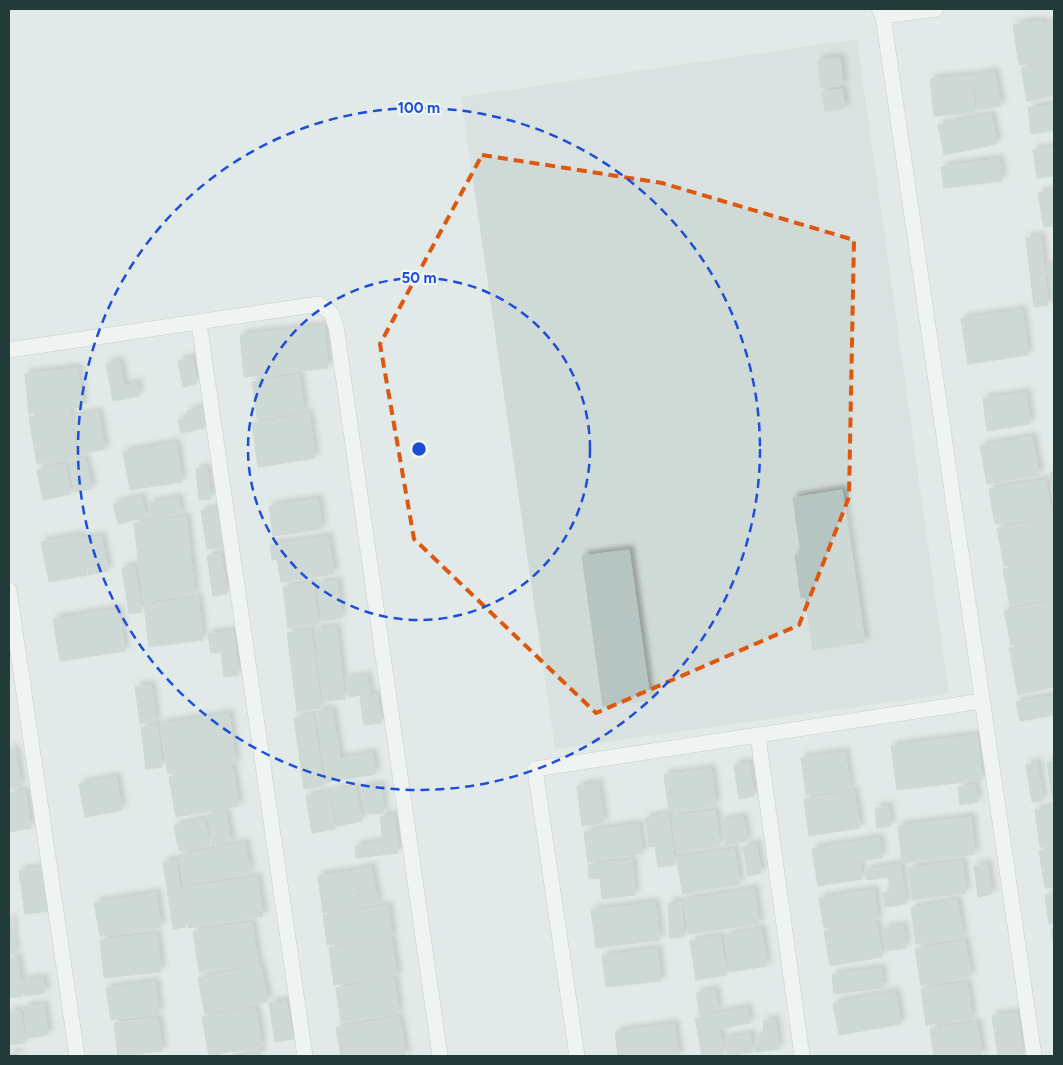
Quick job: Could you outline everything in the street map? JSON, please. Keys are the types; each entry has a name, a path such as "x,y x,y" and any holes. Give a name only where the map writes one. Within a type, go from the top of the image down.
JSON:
{"street":[{"path":"936,9 881,12 1034,1056"},
{"path":"9,350 319,304 331,313 336,326 440,1056"},
{"path":"199,323 305,1056"},
{"path":"9,590 77,1056"},
{"path":"576,1056 535,769 982,701"},
{"path":"758,736 802,1056"}],"highlighted area":[{"path":"482,155 662,183 854,240 849,497 799,625 596,713 414,539 380,344"}],"shaded area":[{"path":"857,39 949,694 555,749 461,97"}],"building":[{"path":"1041,21 1041,25 1054,22 1054,60 1019,65 1013,25"},
{"path":"840,58 843,85 821,88 818,60"},
{"path":"1054,62 1054,96 1027,101 1021,68"},
{"path":"994,72 1001,106 979,110 973,76"},
{"path":"971,76 975,113 934,116 930,79"},
{"path":"842,89 845,108 825,111 822,92"},
{"path":"1054,105 1054,130 1031,134 1028,108"},
{"path":"991,115 997,144 944,155 938,125"},
{"path":"1054,147 1054,176 1037,178 1033,150"},
{"path":"999,159 1002,181 944,188 941,167"},
{"path":"1054,190 1054,226 1044,227 1038,193"},
{"path":"1041,237 1048,305 1034,307 1026,238"},
{"path":"1054,265 1054,301 1052,301 1047,266"},
{"path":"1022,310 1028,355 968,364 961,319"},
{"path":"324,326 328,368 244,377 240,335"},
{"path":"192,358 196,384 183,387 178,361"},
{"path":"119,361 124,386 137,383 139,396 113,401 106,364"},
{"path":"78,368 83,407 29,414 25,374"},
{"path":"299,375 304,412 257,418 252,382"},
{"path":"1026,393 1030,424 987,431 983,399"},
{"path":"202,408 205,428 181,433 178,420 189,418 187,411"},
{"path":"69,410 77,458 37,464 29,417"},
{"path":"98,412 105,449 81,454 73,417"},
{"path":"309,414 315,458 258,467 252,423"},
{"path":"1032,437 1039,475 987,484 980,446"},
{"path":"176,443 182,482 130,490 123,452"},
{"path":"85,459 92,489 75,492 69,462"},
{"path":"65,464 71,494 43,500 37,470"},
{"path":"207,468 211,499 199,500 196,469"},
{"path":"1054,472 1054,502 1050,473"},
{"path":"1046,480 1051,516 995,524 989,489"},
{"path":"842,490 865,642 813,650 805,597 801,598 795,555 801,554 793,498"},
{"path":"141,497 146,517 118,524 113,504"},
{"path":"178,498 181,514 152,520 149,503"},
{"path":"318,499 322,529 273,536 269,506"},
{"path":"218,508 224,547 207,549 201,511"},
{"path":"186,517 195,595 143,601 134,523"},
{"path":"1054,518 1054,557 1004,566 997,528"},
{"path":"80,535 87,575 49,582 41,542"},
{"path":"101,536 108,571 89,575 82,539"},
{"path":"328,537 334,574 281,582 277,559 272,560 270,545"},
{"path":"629,550 650,700 603,706 582,556"},
{"path":"221,554 227,594 213,596 207,556"},
{"path":"1054,560 1054,597 1010,605 1003,569"},
{"path":"134,566 142,612 129,614 122,568"},
{"path":"337,581 342,618 323,621 317,584"},
{"path":"313,583 318,625 288,628 283,587"},
{"path":"198,598 203,640 149,647 144,605"},
{"path":"1054,600 1054,635 1011,645 1004,611"},
{"path":"118,609 125,651 60,661 53,619"},
{"path":"336,627 345,699 323,701 315,630"},
{"path":"311,630 321,708 297,711 287,633"},
{"path":"233,631 239,675 224,677 221,652 211,653 208,634"},
{"path":"1054,638 1054,687 1018,695 1009,648"},
{"path":"367,676 370,694 349,697 346,679"},
{"path":"151,685 156,722 140,724 135,687"},
{"path":"377,695 381,723 364,725 360,697"},
{"path":"1054,696 1054,715 1020,721 1016,702"},
{"path":"332,710 340,759 372,753 376,774 327,782 316,712"},
{"path":"229,714 236,764 168,774 160,724"},
{"path":"313,715 324,786 304,789 294,718"},
{"path":"157,725 162,767 146,769 141,727"},
{"path":"977,735 982,780 897,790 891,746"},
{"path":"15,749 21,786 9,788 9,750"},
{"path":"845,752 850,789 806,795 801,758"},
{"path":"1054,761 1054,798 1052,798 1047,762"},
{"path":"749,763 754,796 739,799 734,765"},
{"path":"1037,763 1043,801 1032,802 1026,765"},
{"path":"232,767 239,806 176,817 169,777"},
{"path":"711,769 716,805 669,812 664,775"},
{"path":"116,777 122,810 85,817 79,784"},
{"path":"598,783 604,823 582,826 577,786"},
{"path":"381,785 384,813 365,814 362,787"},
{"path":"975,785 978,802 960,805 958,787"},
{"path":"355,787 362,821 338,826 331,791"},
{"path":"25,791 31,828 9,832 9,793"},
{"path":"854,791 860,828 809,836 804,799"},
{"path":"329,792 335,829 312,833 306,796"},
{"path":"888,806 891,826 877,828 875,808"},
{"path":"1054,807 1054,845 1040,847 1035,810"},
{"path":"225,811 231,842 213,845 207,815"},
{"path":"715,811 720,846 676,852 672,816"},
{"path":"668,814 675,865 658,867 655,846 649,847 645,818"},
{"path":"394,815 398,853 356,858 355,846 383,842 380,817"},
{"path":"743,817 747,841 726,845 721,821"},
{"path":"971,817 975,854 902,863 898,826"},
{"path":"204,819 210,844 179,851 174,826"},
{"path":"638,824 643,853 588,862 584,832"},
{"path":"879,838 882,858 859,861 862,879 818,886 812,849"},
{"path":"245,843 250,873 184,885 179,855"},
{"path":"756,844 761,873 748,876 743,847"},
{"path":"734,849 740,884 683,894 676,858"},
{"path":"1054,849 1054,887 1045,888 1039,851"},
{"path":"176,860 186,927 173,929 163,862"},
{"path":"632,860 635,895 602,899 600,878 589,879 588,865"},
{"path":"962,861 966,893 912,900 908,868"},
{"path":"900,864 906,904 885,907 883,893 891,892 888,877 867,880 865,870"},
{"path":"987,864 992,894 978,897 974,866"},
{"path":"44,867 50,911 25,914 19,871"},
{"path":"371,867 378,904 363,907 356,870"},
{"path":"355,871 360,908 323,913 318,876"},
{"path":"257,877 263,916 189,928 182,888"},
{"path":"754,889 759,924 689,934 683,900"},
{"path":"874,890 878,920 824,928 819,898"},
{"path":"156,893 161,927 100,936 94,903"},
{"path":"1054,894 1054,923 1049,924 1045,896"},
{"path":"957,900 963,937 916,944 911,908"},
{"path":"681,902 684,937 670,938 668,903"},
{"path":"655,903 660,940 596,948 591,910"},
{"path":"388,906 392,936 327,945 323,915"},
{"path":"9,918 11,918 15,953 9,954"},
{"path":"252,923 258,964 199,972 193,931"},
{"path":"876,923 882,957 830,966 824,931"},
{"path":"903,926 906,948 886,951 883,929"},
{"path":"761,929 767,966 730,972 724,936"},
{"path":"1051,929 1054,929 1054,945"},
{"path":"157,934 161,972 104,978 100,940"},
{"path":"720,936 727,975 696,980 690,941"},
{"path":"391,938 397,976 334,985 329,948"},
{"path":"965,941 971,977 921,985 915,949"},
{"path":"657,949 661,981 606,987 602,956"},
{"path":"17,957 23,996 9,998 9,958"},
{"path":"260,965 268,1001 205,1014 198,978"},
{"path":"881,968 883,988 834,994 832,975"},
{"path":"43,978 45,993 25,996 23,981"},
{"path":"394,979 399,1013 341,1022 336,988"},
{"path":"155,982 159,1013 111,1020 106,988"},
{"path":"967,983 972,1019 926,1025 921,989"},
{"path":"715,990 718,1010 700,1014 696,993"},
{"path":"895,992 901,1024 839,1035 833,1003"},
{"path":"286,1001 293,1039 275,1042 269,1003"},
{"path":"44,1005 48,1035 28,1038 24,1007"},
{"path":"255,1008 262,1046 209,1056 202,1017"},
{"path":"747,1008 750,1023 719,1029 724,1054 702,1056 695,1018"},
{"path":"20,1010 25,1043 9,1045 9,1012"},
{"path":"1017,1013 1023,1056 998,1056 992,1016"},
{"path":"399,1017 406,1056 341,1056 336,1028"},
{"path":"158,1018 162,1051 118,1056 114,1023"},
{"path":"775,1020 779,1049 756,1052 755,1038 764,1036 763,1021"},
{"path":"977,1023 982,1056 934,1056 930,1029"},
{"path":"674,1024 679,1056 618,1056 615,1032"},
{"path":"750,1034 753,1052 727,1056 724,1039"},
{"path":"260,1049 261,1056 228,1056"},
{"path":"18,1053 18,1056 9,1056 9,1054"}]}
